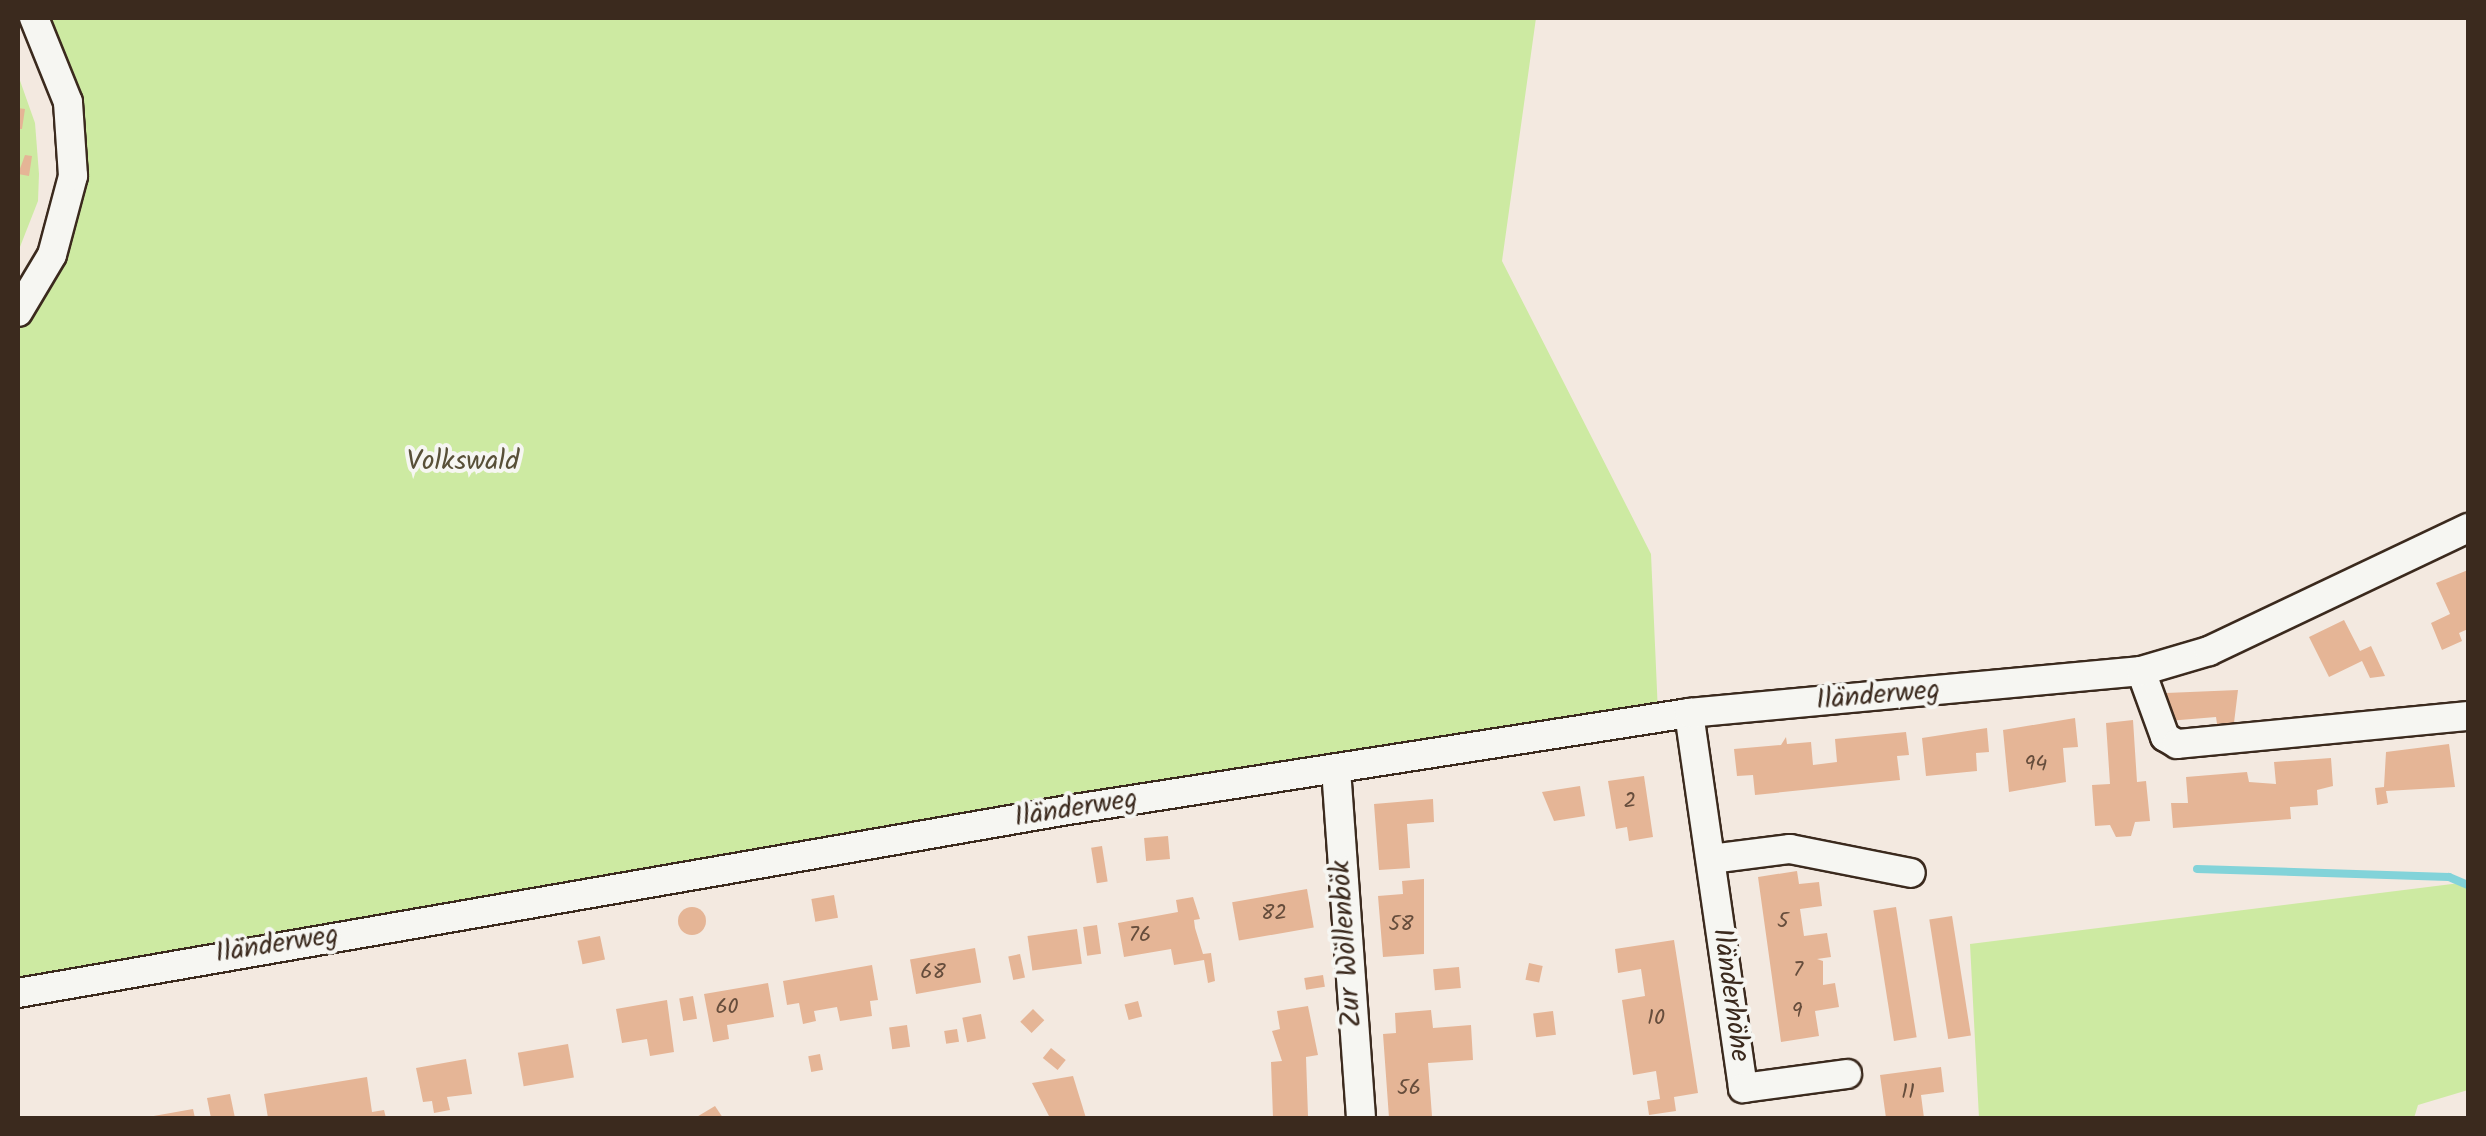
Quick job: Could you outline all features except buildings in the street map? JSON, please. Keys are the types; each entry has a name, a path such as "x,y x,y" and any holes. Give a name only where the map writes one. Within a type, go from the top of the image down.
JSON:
{"street":[{"path":"18,312 52,254 73,176 68,102 34,18"},
{"name":"Iländerweg","path":"18,993 1689,712 2141,672 2209,651 2468,528"},
{"path":"2141,672 2165,737 2178,744 2468,716"},
{"name":"Iländerhöhe","path":"1689,712 1744,1088 1846,1074"},
{"name":"Zur Wöllenbök","path":"1336,769 1361,1118"},
{"path":"1710,859 1790,849 1911,873"}],"green space":[{"name":"Volkswald","path":"50,18 1536,18 1502,261 1651,554 1658,713 18,990 18,327 50,258 80,99"},
{"path":"18,75 35,123 39,174 38,201 18,252"},
{"path":"2468,882 2468,1090 2418,1105 2414,1118 1979,1118 1970,944"}],"waterway":[{"path":"2197,869 2449,877 2468,885"}]}
